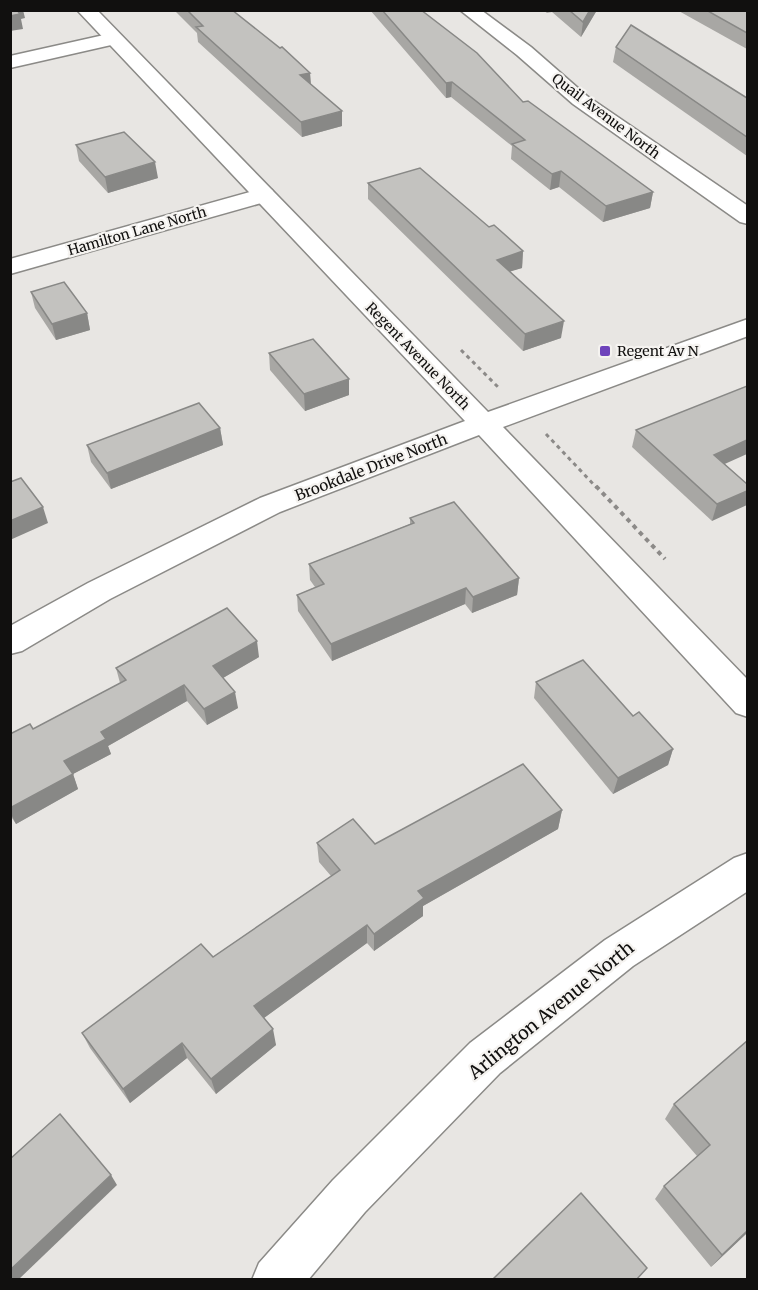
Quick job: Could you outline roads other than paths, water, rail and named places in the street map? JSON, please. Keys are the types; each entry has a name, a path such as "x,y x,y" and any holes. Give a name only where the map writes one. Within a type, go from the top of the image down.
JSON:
{"street":[{"name":"Regent Avenue North","path":"86,10 484,424 747,703"},
{"name":"Quail Avenue North","path":"469,10 524,51 580,100 747,217"},
{"path":"10,62 113,39"},
{"name":"Hamilton Lane North","path":"10,267 264,195"},
{"name":"Brookdale Drive North","path":"10,642 99,591 270,505 747,327"},
{"name":"Arlington Avenue North","path":"276,1280 348,1196 485,1058 619,953 747,870"}],"place":[{"name":"Regent Av N","path":"605,351"}]}
